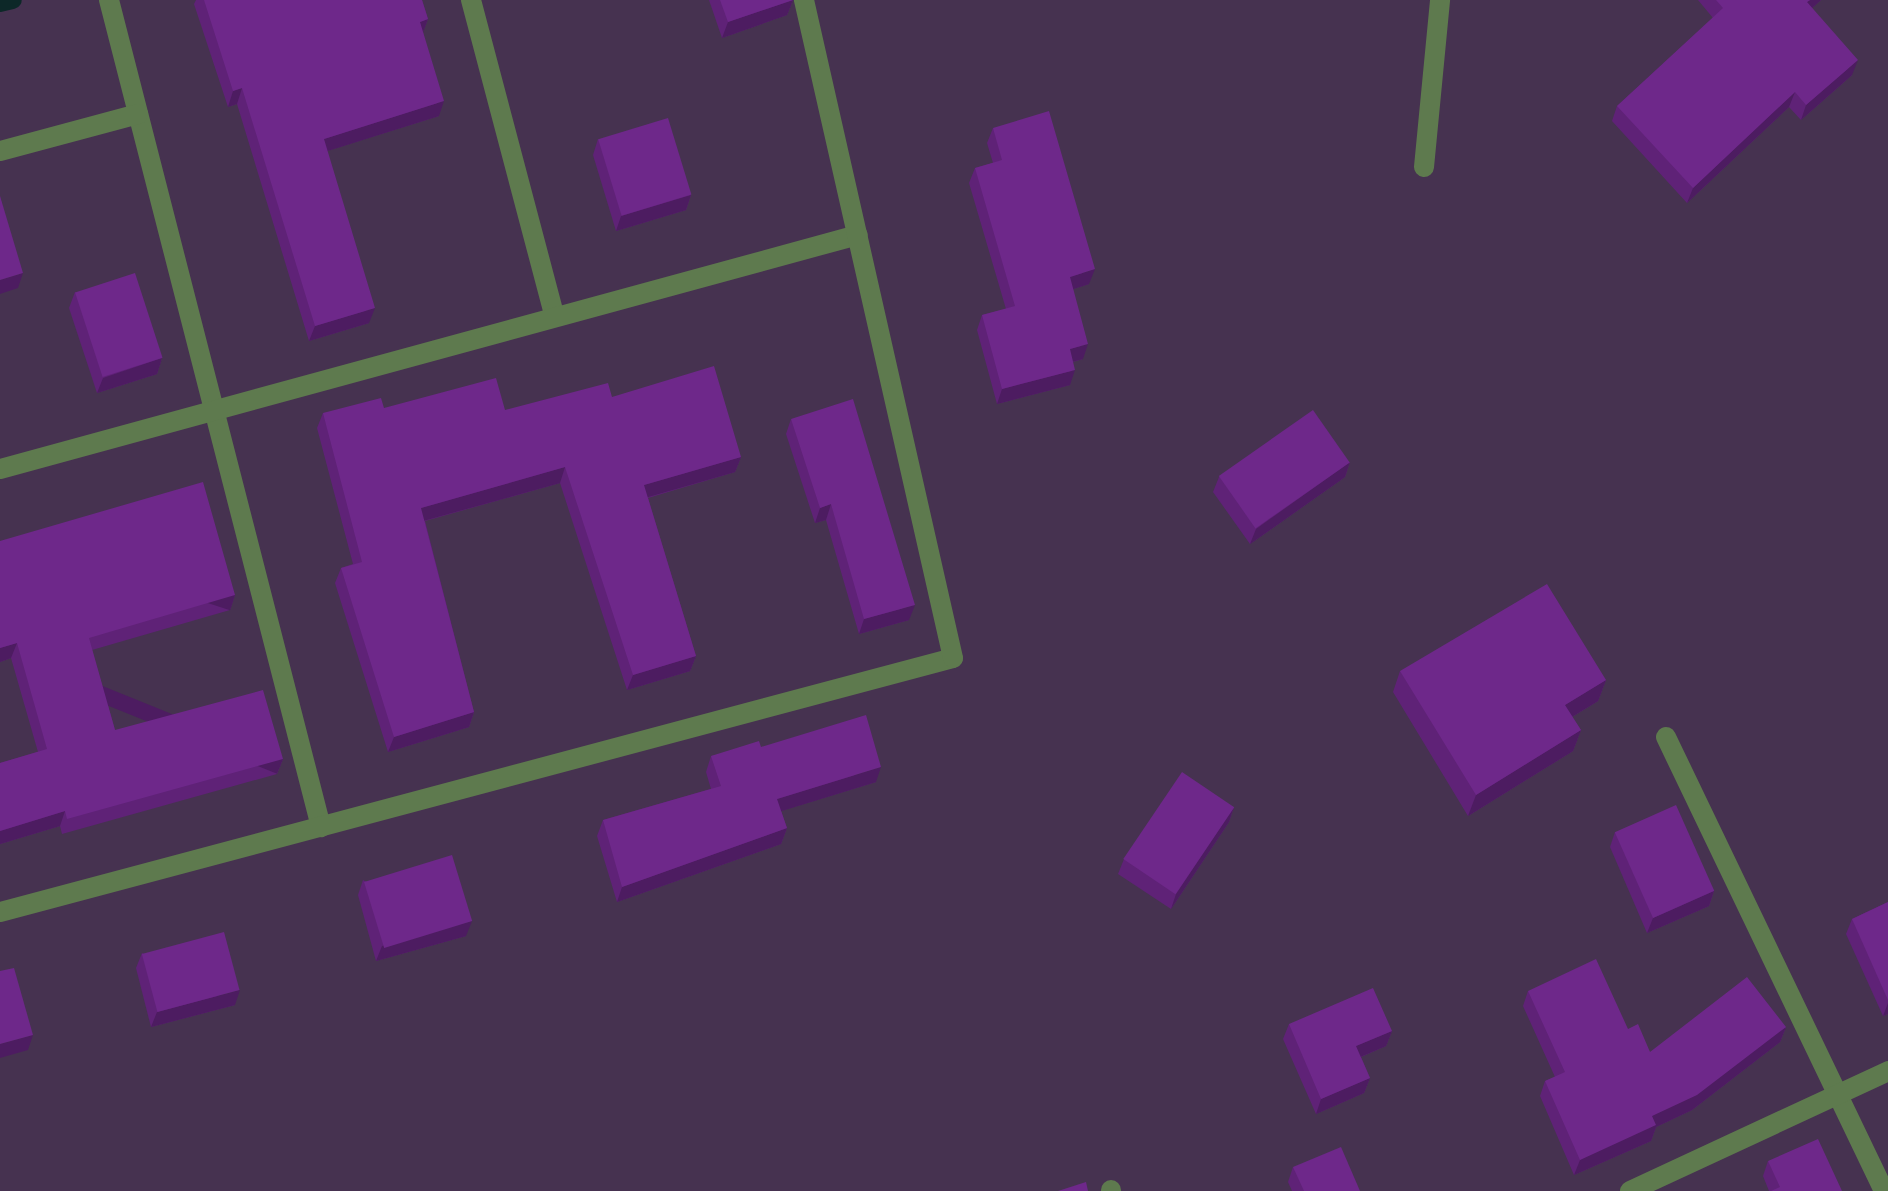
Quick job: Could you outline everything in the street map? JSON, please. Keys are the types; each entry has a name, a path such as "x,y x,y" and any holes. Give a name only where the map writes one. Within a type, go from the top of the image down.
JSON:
{"street":[{"path":"109,0 321,827"},
{"path":"471,0 554,314"},
{"path":"0,912 953,658 804,0"},
{"path":"1424,167 1440,0"},
{"path":"0,151 138,114"},
{"path":"0,469 554,314 858,235"},
{"path":"1666,737 1884,1191"},
{"path":"1630,1191 1888,1071"}],"building":[{"path":"204,0 422,0 428,19 420,22 444,101 324,139 375,308 315,326 242,88 233,91"},
{"path":"720,0 793,0 728,22"},
{"path":"1716,0 1810,0 1807,2 1858,60 1806,105 1795,92 1693,188 1617,106 1723,8"},
{"path":"1049,111 1095,269 1070,277 1088,344 1070,349 1075,370 1002,389 982,315 1015,306 975,168 1002,160 993,128"},
{"path":"668,118 691,195 622,216 598,139"},
{"path":"0,196 23,273 0,280"},
{"path":"135,273 163,358 103,377 75,292"},
{"path":"714,366 741,457 644,485 696,656 633,675 565,467 421,508 474,712 394,737 341,568 362,562 323,413 381,398 384,408 496,378 505,410 608,383 612,397"},
{"path":"853,399 915,605 864,619 831,504 820,508 791,419"},
{"path":"1313,410 1350,462 1256,528 1219,476"},
{"path":"203,482 235,595 89,638 115,730 263,690 283,759 67,819 65,811 0,831 0,763 47,749 17,643 0,648 0,541"},
{"path":"1547,584 1606,680 1565,705 1581,730 1476,795 1400,671"},
{"path":"866,715 881,767 777,799 787,828 622,887 603,820 721,786 711,756 759,741 761,747"},
{"path":"1182,772 1234,807 1176,894 1123,859"},
{"path":"1676,805 1714,891 1653,918 1615,832"},
{"path":"452,855 472,921 384,948 364,882"},
{"path":"1888,902 1888,1000 1852,919"},
{"path":"224,932 240,990 157,1012 142,954"},
{"path":"1596,959 1628,1029 1638,1024 1650,1052 1747,977 1786,1027 1697,1095 1652,1116 1656,1125 1580,1160 1545,1081 1565,1072 1528,991"},
{"path":"14,968 33,1035 0,1044 0,971"},
{"path":"1373,988 1392,1031 1356,1046 1370,1078 1321,1099 1289,1024"},
{"path":"1818,1139 1842,1191 1771,1191 1780,1187 1768,1161"},
{"path":"1341,1147 1360,1191 1304,1191 1293,1167"},
{"path":"1086,1182 1088,1191 1058,1191"}],"waterway":[{"path":"0,3 13,0"}]}
